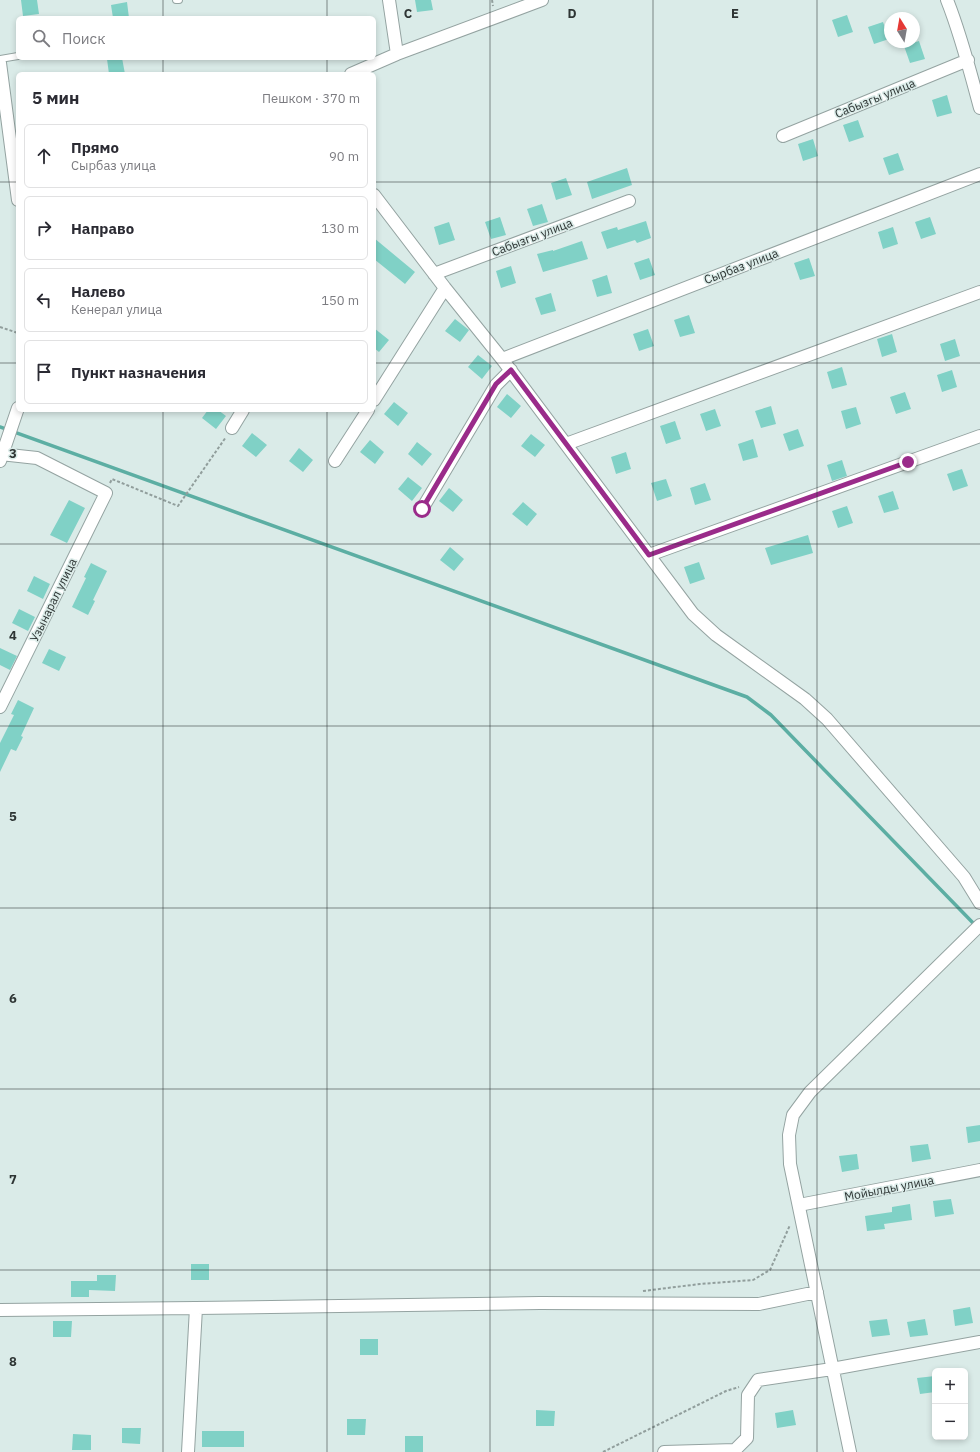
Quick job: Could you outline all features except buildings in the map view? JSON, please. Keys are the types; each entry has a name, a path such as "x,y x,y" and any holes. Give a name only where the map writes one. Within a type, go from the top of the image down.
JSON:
{"street":[{"path":"389,0 397,54"},
{"path":"356,72 397,54 542,0"},
{"path":"947,0 968,60 980,108"},
{"name":"Сабызгы улица","path":"783,136 968,60"},
{"path":"0,63 14,143 16,172"},
{"name":"Сырбаз улица","path":"502,359 980,174"},
{"path":"376,199 511,370 693,614 716,635 804,698 827,719 964,877 980,903"},
{"name":"Сабызгы улица","path":"434,274 630,201"},
{"path":"376,397 445,288"},
{"path":"566,444 980,292"},
{"path":"422,509 496,384 511,370"},
{"path":"17,412 1,457 37,458 106,493"},
{"path":"232,428 242,412"},
{"path":"336,461 367,412"},
{"path":"649,555 980,436"},
{"name":"Узынарал улица","path":"0,707 106,493"},
{"path":"850,1452 790,1164 789,1135 793,1114 810,1092 980,925"},
{"name":"Мойылды улица","path":"799,1205 980,1170"},
{"path":"0,1310 540,1303 759,1304 817,1292"},
{"path":"188,1452 196,1308"},
{"path":"664,1452 735,1450 747,1438 748,1395 758,1380 832,1369 980,1342"}],"lane":[{"path":"0,59 16,56"}],"path":[{"path":"0,327 16,332"},
{"path":"106,493 112,479 178,506 232,428"},
{"path":"639,1291 753,1280 770,1270 799,1205"},
{"path":"603,1452 726,1391 758,1380"}],"waterway":[{"path":"0,427 747,697 771,715 976,926"}],"route":[{"path":"422,509 496,384 511,370 649,555 908,462"}]}
